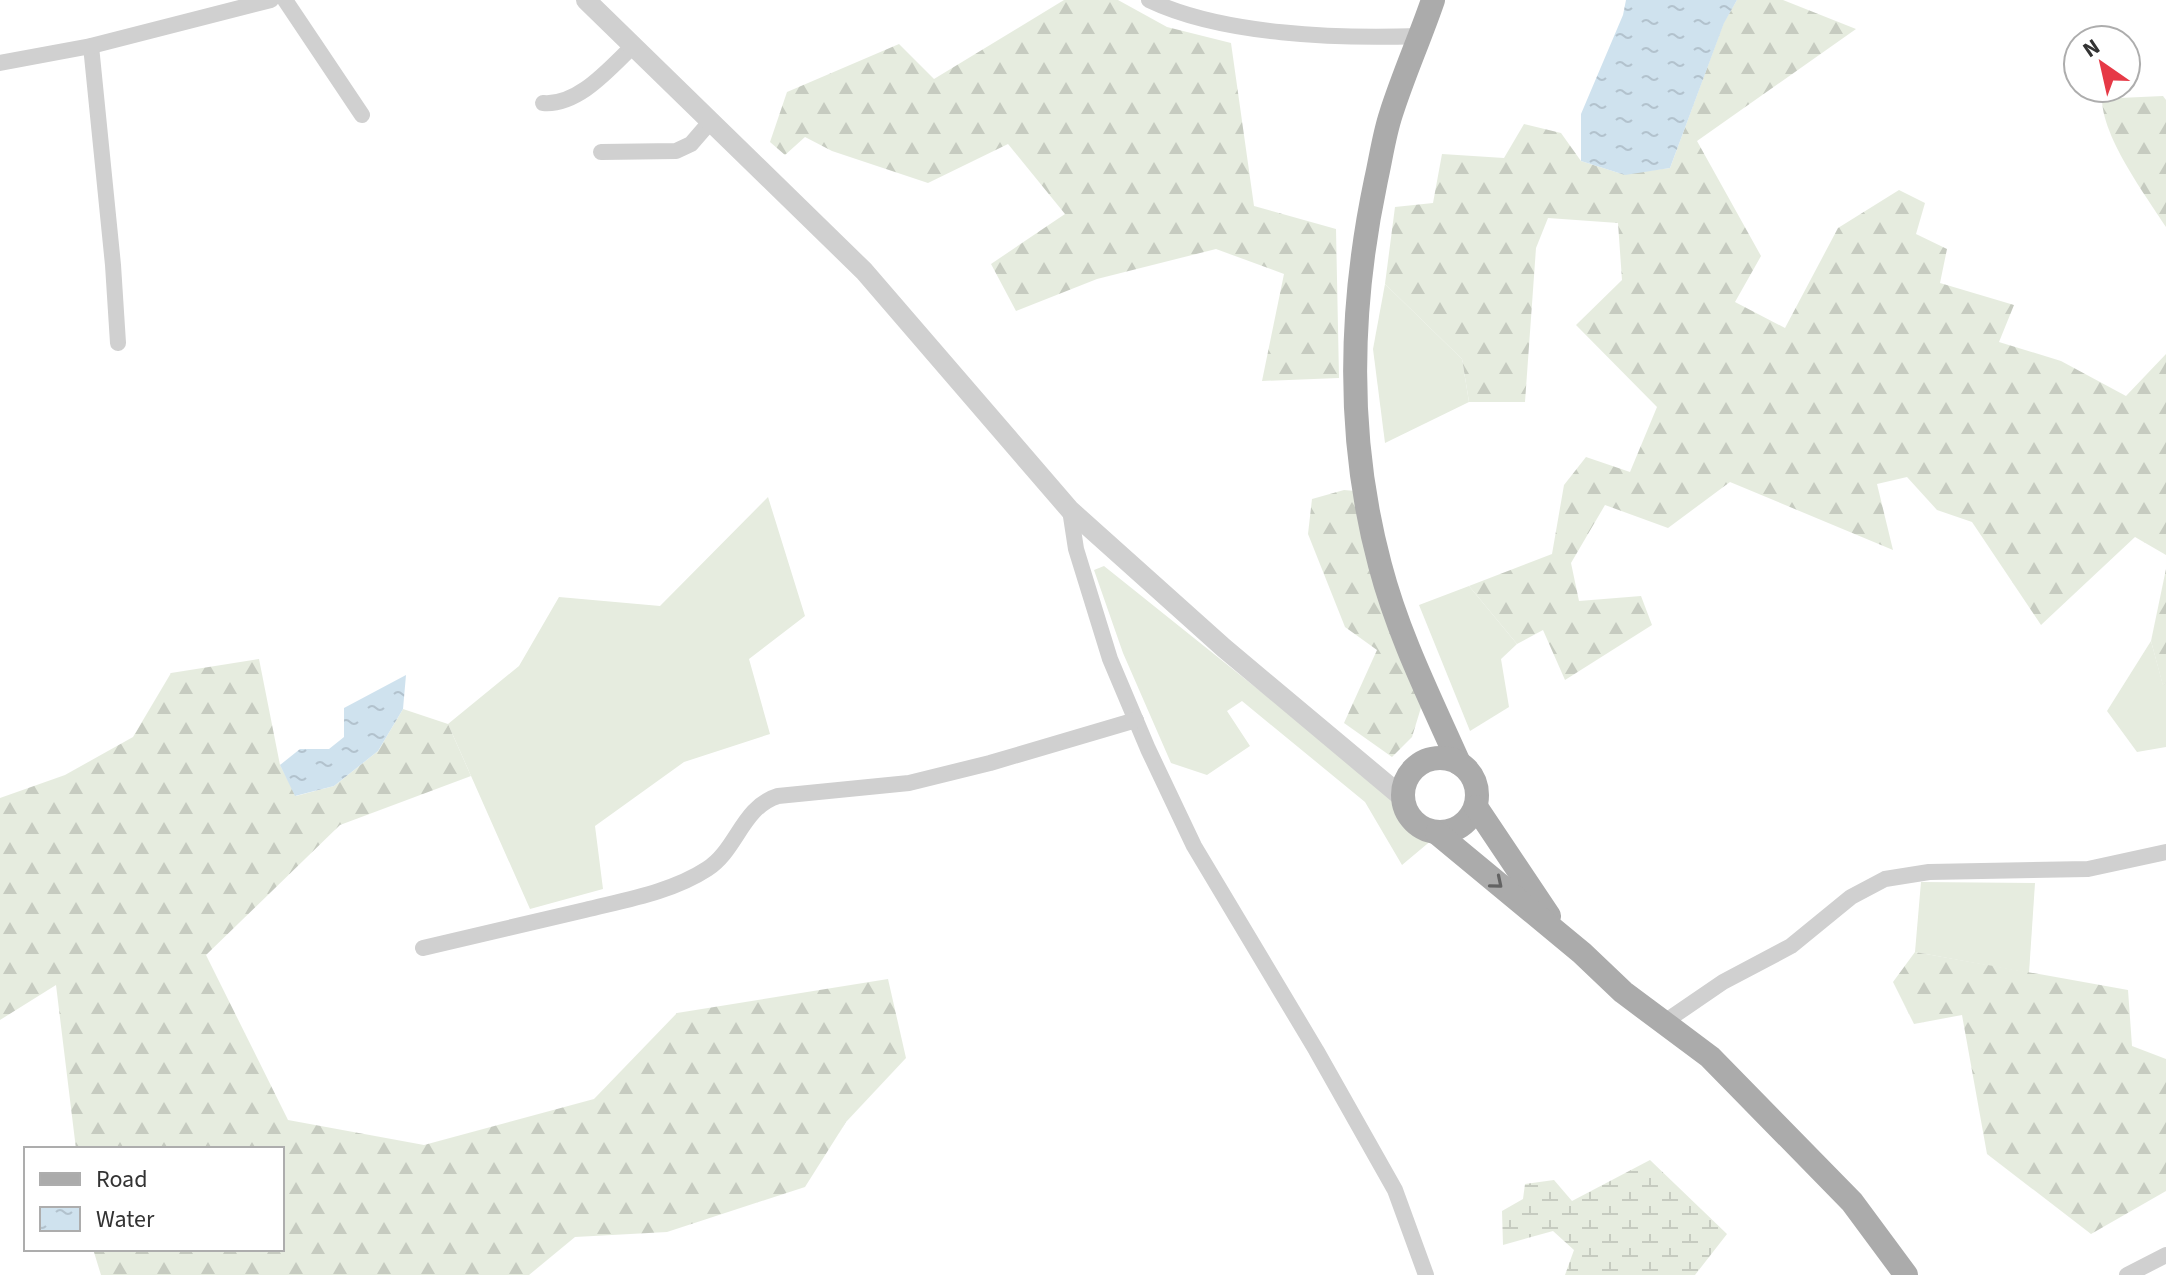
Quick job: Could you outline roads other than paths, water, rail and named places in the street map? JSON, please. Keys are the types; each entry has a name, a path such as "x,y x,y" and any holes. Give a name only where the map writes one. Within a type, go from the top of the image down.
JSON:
{"main road":[{"path":"1433,0 1390,116 1373,196 1362,259 1354,398 1357,454 1380,565 1398,624 1459,763 1471,775 1477,790 1476,807 1467,821 1453,831 1437,833"},
{"path":"1459,763 1443,758 1414,767 1405,780 1402,797 1409,813 1422,826 1437,833 1623,992 1710,1057 1852,1202 1906,1275"},
{"path":"1476,807 1566,941"}],"street":[{"path":"0,63 91,46 271,0"},
{"path":"285,0 362,115"},
{"path":"586,0 864,271 1070,510 1224,648 1402,797"},
{"path":"1149,0 1176,13 1212,22 1301,33 1420,36"},
{"path":"91,46 118,343"},
{"path":"543,103 557,104 593,84 633,46"},
{"path":"601,152 676,151 691,144 710,122"},
{"path":"1070,510 1076,549 1110,659 1194,846 1316,1050 1395,1190 1426,1275"},
{"path":"423,948 640,896 687,879 708,869 721,857 753,810 765,800 778,796 909,783 1136,720"},
{"path":"1663,1023 1723,982 1791,946 1851,897 1885,879 1929,872 2088,869 2166,852"},
{"path":"2127,1275 2166,1255"}],"water":[{"path":"1626,0 1737,0 1724,23 1670,168 1625,175 1581,161 1581,114 1623,15"},
{"path":"406,675 403,709 378,751 334,786 295,796 280,765 300,749 329,749 344,737 344,708"}]}
